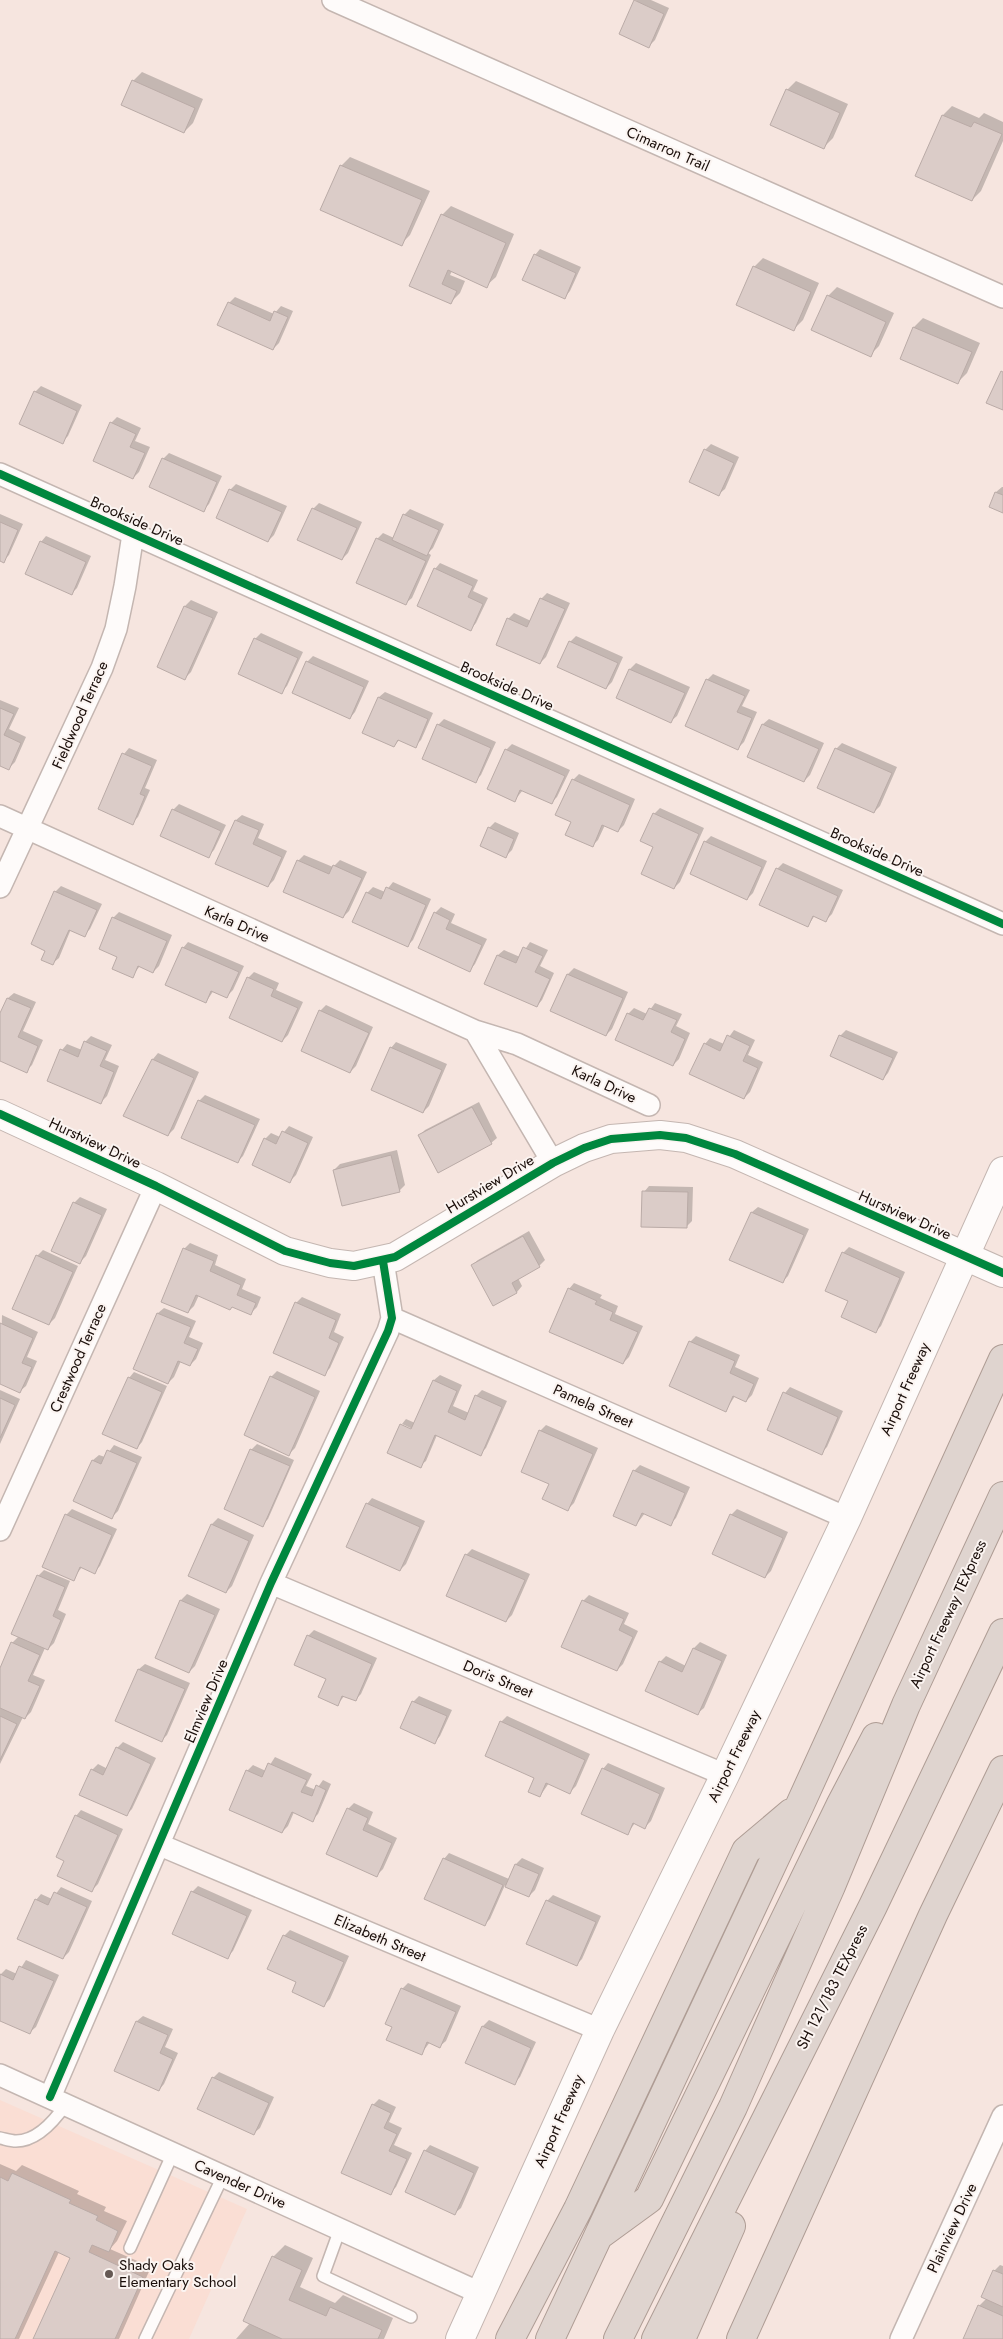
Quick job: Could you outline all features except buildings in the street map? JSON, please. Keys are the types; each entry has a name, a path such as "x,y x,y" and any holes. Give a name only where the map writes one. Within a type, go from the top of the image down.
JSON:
{"highway":[{"path":"550,2339 799,1807 1003,1359"},
{"name":"Airport Freeway TEXpress","path":"906,1705 1003,1496"},
{"name":"SH 121/183 TEXpress","path":"656,2339 873,1906 1003,1633"},
{"path":"600,2235 649,2199 874,1739 906,1705"},
{"path":"618,2339 737,2098 831,1886 906,1705"},
{"path":"741,2339 933,1915 1003,1770"},
{"path":"510,2339 578,2210 746,1851 799,1807"},
{"path":"681,2339 730,2230 742,2165"}],"main road":[{"name":"Hurstview Drive","path":"0,1114 156,1186 285,1251 330,1264 354,1266 395,1257 553,1163 584,1148 611,1139 636,1136 686,1138 735,1154 1001,1272"},
{"name":"Airport Freeway","path":"460,2339 600,2030 847,1518 1003,1171"}],"street":[{"name":"Cimarron Trail","path":"333,0 1003,297"},
{"name":"Brookside Drive","path":"0,474 1003,924"},
{"name":"Fieldwood Terrace","path":"0,887 102,668 113,637 126,586 133,534"},
{"name":"Karla Drive","path":"0,816 475,1031 517,1044 649,1105"},
{"path":"475,1031 553,1163"},
{"name":"Crestwood Terrace","path":"0,1530 156,1186"},
{"path":"383,1261 392,1318"},
{"name":"Pamela Street","path":"392,1318 847,1518"},
{"name":"Elmview Drive","path":"58,2101 160,1846 271,1583 388,1331 392,1318"},
{"name":"Doris Street","path":"271,1583 725,1774"},
{"name":"Elizabeth Street","path":"160,1846 600,2030"},
{"name":"Cavender Drive","path":"0,2075 480,2293"},
{"name":"Plainview Drive","path":"901,2339 1003,2116"}],"lane":[{"path":"0,2138 16,2142 37,2135 60,2114 58,2101"},
{"path":"130,2248 173,2153"},
{"path":"145,2339 223,2176"},
{"path":"340,2229 323,2276 411,2316"}],"shaded area":[{"name":"Shady Oaks Elementary School","path":"0,2100 247,2209 189,2339 0,2339"}],"cycle path":[{"path":"0,474 1003,924"},
{"path":"0,1114 156,1186 285,1251 330,1263 354,1266 395,1257 553,1163 584,1148 611,1139 660,1135 686,1138 735,1154 1003,1273"},
{"path":"50,2097 271,1583 388,1331 392,1318 383,1261"}],"place":[{"name":"Shady Oaks Elementary School","path":"109,2274"}]}
